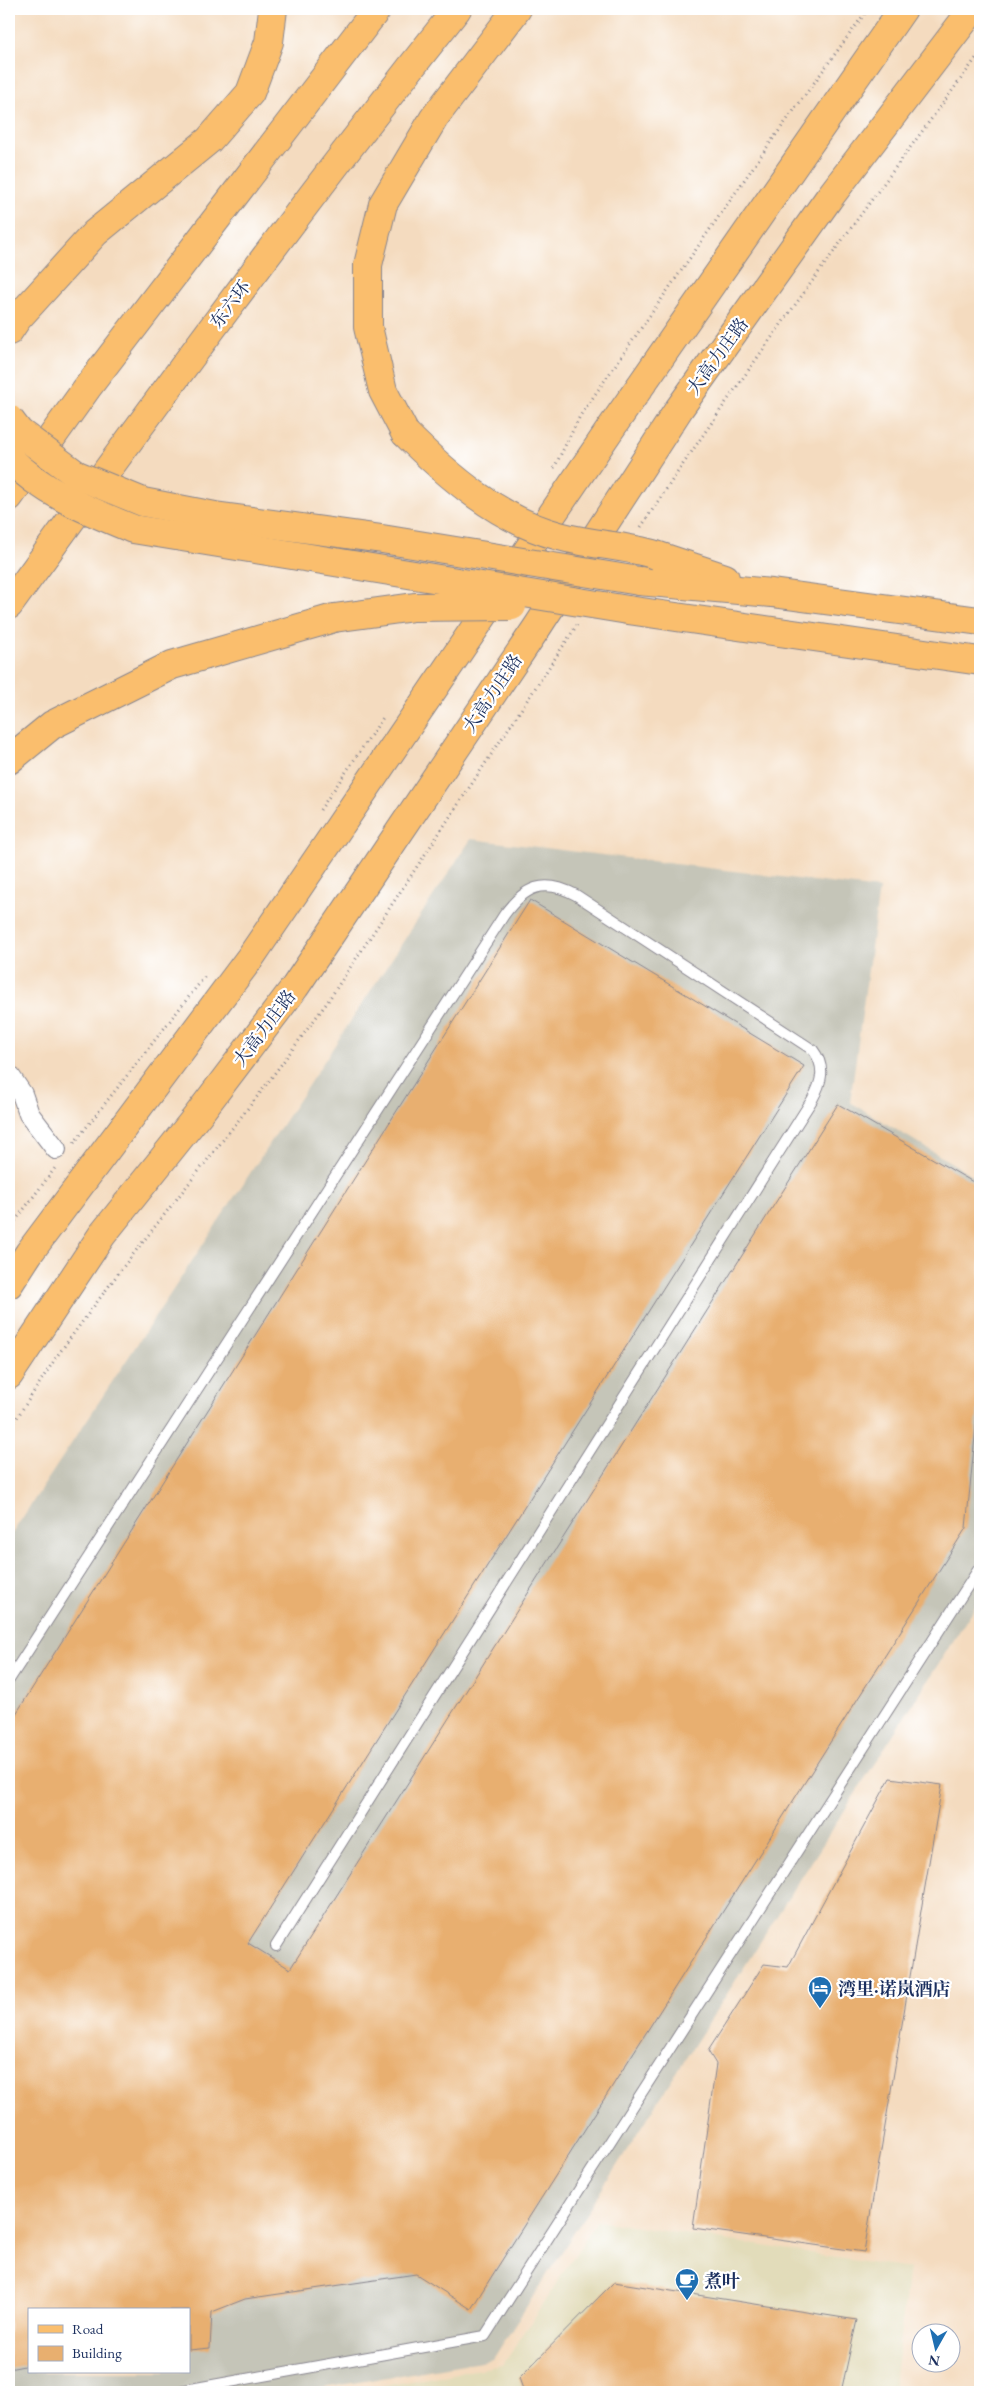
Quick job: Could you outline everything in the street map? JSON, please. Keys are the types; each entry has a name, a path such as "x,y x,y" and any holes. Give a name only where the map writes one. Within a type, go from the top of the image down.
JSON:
{"main road":[{"path":"9,331 17,319 96,233 209,140 250,93 269,42 274,9"},
{"path":"9,497 87,388 377,9"},
{"name":"东六环","path":"9,604 144,420 368,122 458,9"},
{"path":"517,9 434,118 383,204 368,265 368,327 383,391 405,433 441,469 512,518 559,536 636,549 772,593"},
{"path":"9,1284 29,1253 250,958 609,431 903,9"},
{"name":"大高力庄路","path":"9,1375 102,1235 198,1115 295,987 538,626 679,408 835,190 973,9"},
{"path":"9,419 18,432 77,475 143,502 215,516 382,539 639,581 772,593 980,621"},
{"path":"9,458 19,468 75,505 133,529 628,610 980,661"},
{"path":"9,760 52,725 172,665 334,618 414,607 464,605 628,610"}],"street":[{"path":"9,1075 22,1094 29,1114 56,1150"}],"lane":[{"path":"9,1680 504,915 519,897 527,891 542,886 556,886 576,894 813,1050 818,1057 823,1072 820,1086 812,1100 276,1946"},
{"path":"174,2392 485,2336 980,1567"}],"path":[{"path":"636,535 684,462 815,276 980,53"},
{"path":"9,1430 57,1356 120,1270 260,1093 326,1004 583,616"}],"shaded area":[{"path":"471,839 879,889 850,1102 980,1180 980,1599 493,2359 300,2392 9,2392 9,1538"},
{"path":"597,2221 909,2268 893,2392 349,2392 503,2365"}],"building":[{"path":"530,900 804,1066 248,1943 290,1969 838,1104 980,1186 980,1385 966,1528 471,2309 416,2274 245,2299 212,2312 210,2348 190,2350 190,2308 28,2308 28,2365 9,2369 9,1725"},
{"name":"湾里·诺岚酒店","path":"890,1778 942,1785 864,2252 693,2228 716,2064 708,2051 764,1964 788,1967"},
{"path":"614,2282 857,2320 841,2392 524,2392 519,2378"}],"place":[{"name":"湾里·诺岚酒店","path":"820,2009"},
{"name":"煮叶","path":"687,2301"}]}
